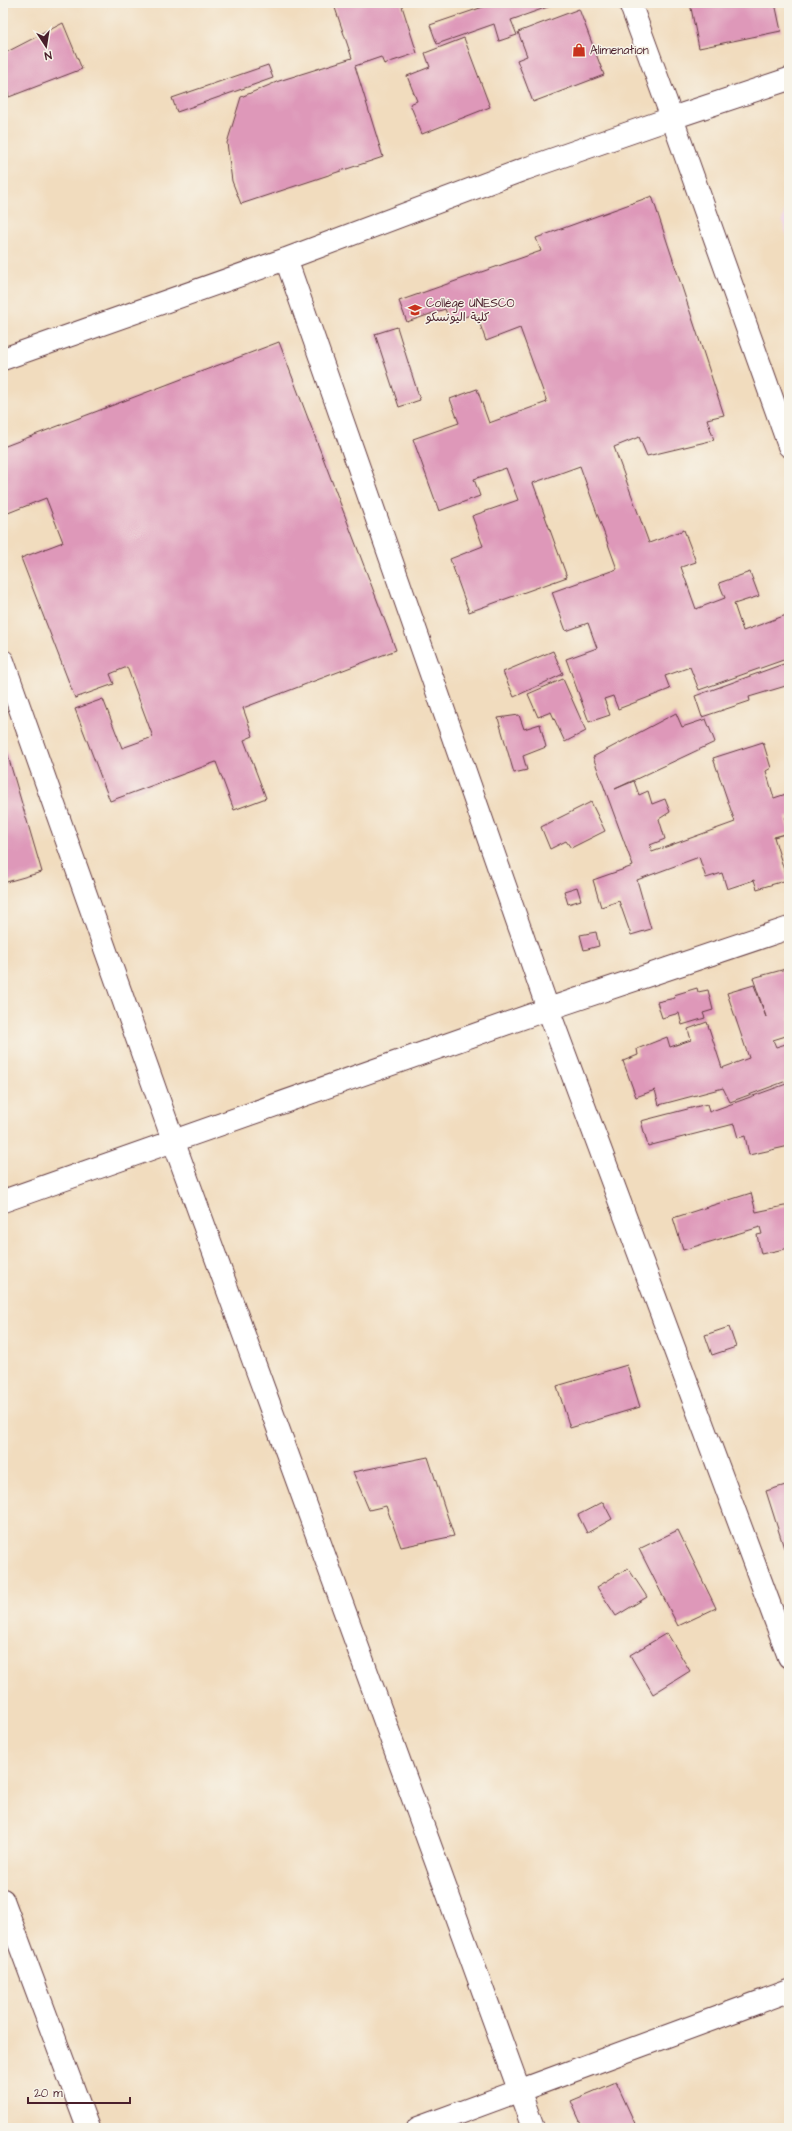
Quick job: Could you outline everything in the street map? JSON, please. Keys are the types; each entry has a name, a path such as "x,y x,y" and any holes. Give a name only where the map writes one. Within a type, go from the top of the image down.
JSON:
{"street":[{"path":"630,3 789,446"},
{"path":"3,359 286,259 524,169 789,79"},
{"path":"286,259 548,1009 789,1657"},
{"path":"3,661 173,1140 533,2128"},
{"path":"3,1201 548,1009 789,928"},
{"path":"3,1900 88,2128"},
{"path":"418,2128 789,1991"}],"shaded area":[{"path":"789,196 789,242 782,221"}],"building":[{"path":"339,3 401,3 417,53 384,64 381,57 355,66 383,157 241,204 232,181 227,143 241,97 279,81 352,58 334,5"},
{"path":"485,3 559,3 511,20 517,35 499,41 494,24 437,44 430,25 486,6"},
{"path":"690,3 775,3 781,31 699,48"},
{"path":"579,9 604,75 533,102 517,60 527,56 518,32"},
{"path":"63,23 82,69 9,97 3,74 3,54"},
{"path":"464,38 490,107 422,134 410,104 417,101 407,76 430,67 425,53"},
{"path":"268,65 273,78 177,112 172,98"},
{"path":"652,196 724,415 707,419 714,440 647,456 639,437 614,447 649,543 684,530 696,562 681,567 696,609 725,598 719,583 750,572 759,596 734,604 743,631 789,614 789,658 699,690 690,667 665,676 670,689 618,709 613,696 604,699 610,715 589,722 566,659 597,648 588,623 566,631 552,592 617,569 580,466 533,483 567,577 469,612 450,559 483,546 472,516 518,500 506,468 474,479 480,496 439,511 413,439 459,423 450,399 477,389 489,423 547,402 520,328 486,341 476,313 450,322 445,309 407,322 399,301 541,251 536,238"},
{"path":"397,327 420,400 399,407 375,334"},
{"path":"279,342 396,650 243,708 253,736 244,740 266,798 234,810 216,762 110,801 75,709 103,699 122,748 153,737 127,667 110,674 114,684 75,698 21,558 63,542 46,498 3,515 3,447"},
{"path":"553,651 563,674 514,697 503,672"},
{"path":"789,662 789,685 749,697 750,701 702,717 695,696"},
{"path":"563,679 586,731 565,742 551,712 538,717 528,694"},
{"path":"676,713 682,727 706,719 715,742 615,789 634,781 639,795 648,791 652,804 665,799 670,812 659,819 665,839 650,845 652,852 735,822 713,758 763,742 771,768 766,771 774,798 789,793 789,817 785,818 789,833 774,837 787,880 757,889 754,880 727,889 722,873 706,878 699,857 637,880 651,929 631,935 619,901 601,907 593,880 633,866 593,757"},
{"path":"519,715 524,729 540,724 546,747 523,756 527,770 514,773 498,718"},
{"path":"3,739 42,872 3,883"},
{"path":"591,802 605,831 571,848 566,841 550,849 541,827"},
{"path":"577,887 581,900 568,904 564,891"},
{"path":"596,932 599,946 584,950 580,935"},
{"path":"789,968 789,1035 773,1040 776,1047 789,1043 789,1080 730,1102 723,1088 659,1105 655,1090 636,1097 623,1061 638,1055 637,1049 667,1037 670,1047 691,1040 688,1029 707,1022 722,1068 749,1058 727,993 754,985 766,1017 753,978"},
{"path":"697,988 698,992 708,990 713,1010 703,1013 705,1018 682,1025 679,1013 662,1018 657,1002 675,998 674,995"},
{"path":"789,1083 789,1146 749,1155 745,1136 738,1138 734,1124 648,1146 641,1121 707,1104 709,1112"},
{"path":"751,1193 756,1212 789,1205 789,1248 761,1254 757,1235 762,1234 760,1227 683,1250 673,1218"},
{"path":"729,1327 736,1347 712,1355 705,1335"},
{"path":"627,1365 640,1407 570,1428 557,1386"},
{"path":"428,1457 454,1536 401,1547 386,1506 369,1510 353,1472"},
{"path":"789,1484 789,1547 784,1548 766,1491"},
{"path":"603,1502 612,1519 587,1533 578,1515"},
{"path":"678,1530 716,1608 678,1626 639,1549"},
{"path":"628,1568 647,1597 616,1616 597,1587"},
{"path":"667,1633 690,1671 653,1694 630,1655"},
{"path":"616,2082 637,2128 583,2128 571,2101"}],"place":[{"name":"Alimenation","path":"579,50"},
{"name":"Collège UNESCO كلية اليونسكو","path":"415,310"}]}
